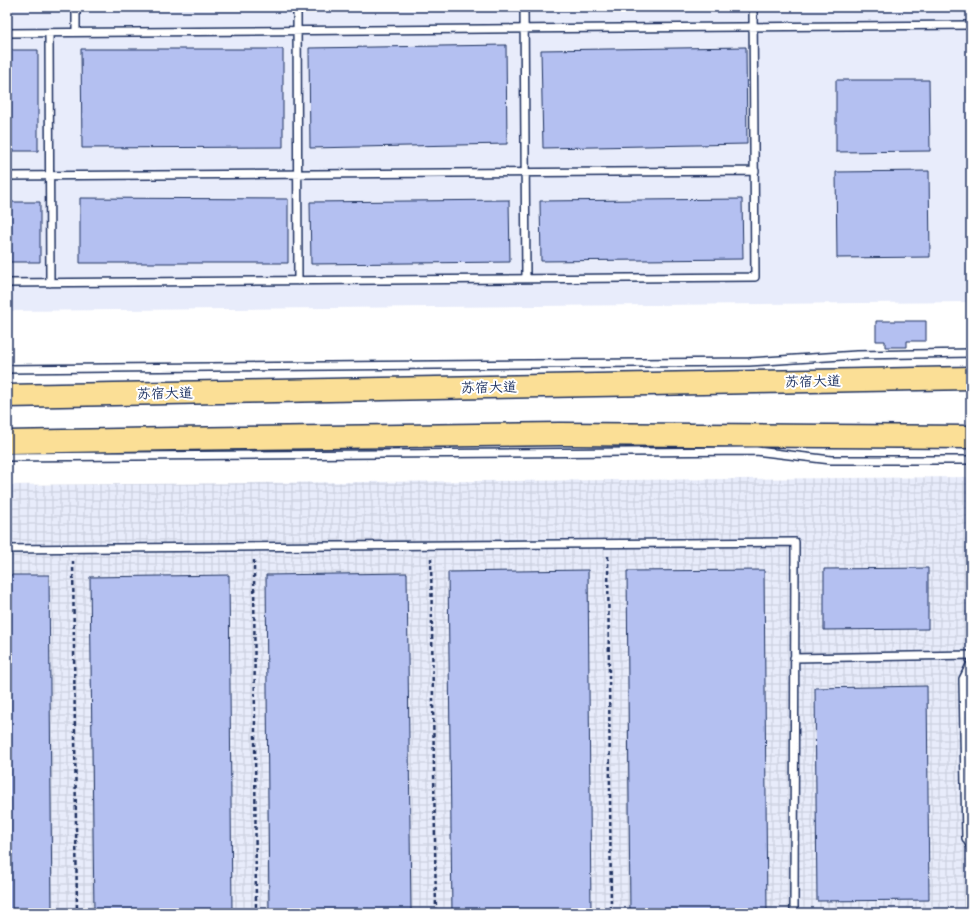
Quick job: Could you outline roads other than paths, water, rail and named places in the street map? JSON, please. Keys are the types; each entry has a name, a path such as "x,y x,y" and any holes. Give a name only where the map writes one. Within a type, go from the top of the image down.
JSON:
{"main road":[{"name":"苏宿大道","path":"7,396 971,378"},
{"path":"7,442 560,434 971,437"}],"lane":[{"path":"76,7 76,32"},
{"path":"297,7 298,281"},
{"path":"524,7 526,279"},
{"path":"7,283 755,277 753,7"},
{"path":"7,33 971,25"},
{"path":"49,33 50,283"},
{"path":"7,176 754,172"},
{"path":"7,369 749,362 858,355 971,353"},
{"path":"7,457 756,451 831,460 971,460"},
{"path":"7,549 795,542 794,913"},
{"path":"794,658 971,655"},
{"path":"971,663 963,679 966,838 971,847"}]}
